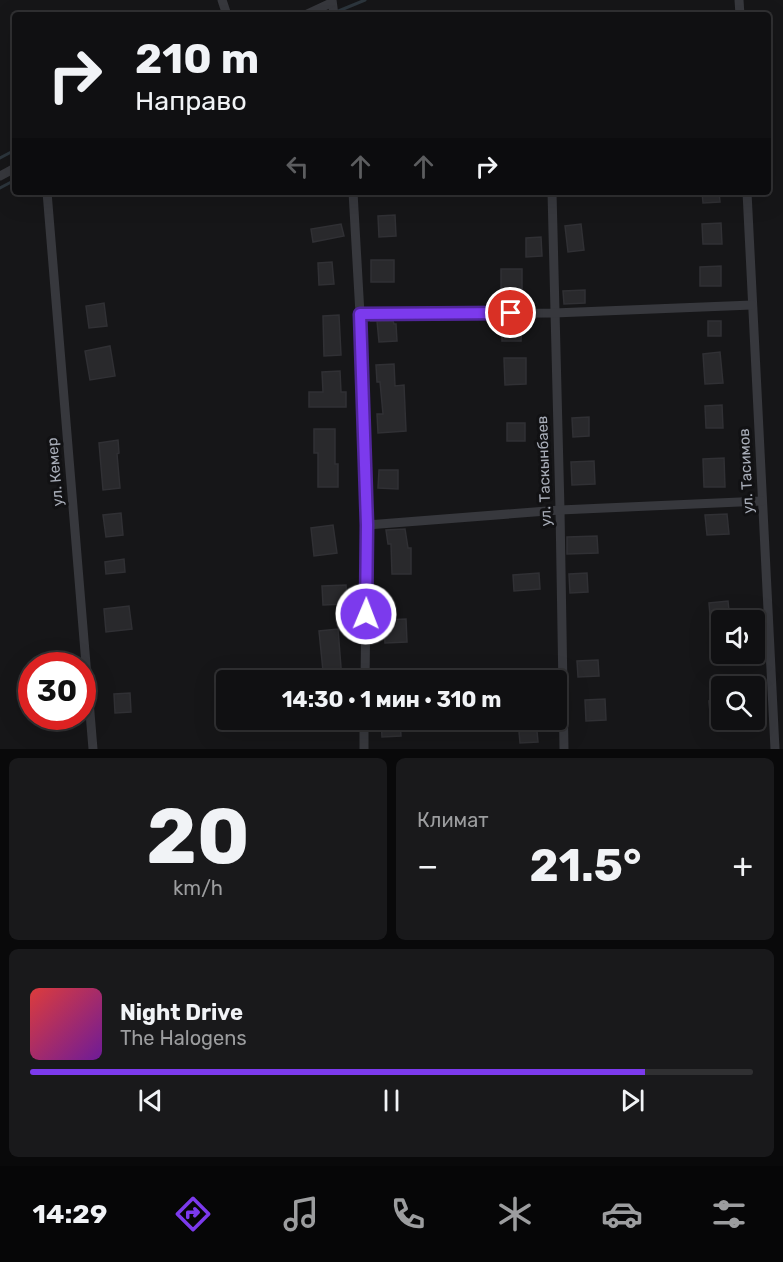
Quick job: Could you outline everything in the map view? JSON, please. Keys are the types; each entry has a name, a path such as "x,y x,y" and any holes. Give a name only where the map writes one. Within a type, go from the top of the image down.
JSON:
{"street":[{"path":"311,12 331,1"},
{"name":"ул. Кемер","path":"47,195 93,749"},
{"path":"353,195 360,314 367,525 365,670"},
{"name":"ул. Таскынбаев","path":"552,195 564,749"},
{"name":"ул. Тасимов","path":"747,195 775,749"},
{"path":"360,314 554,313 752,305"},
{"path":"367,525 560,510 762,501"},
{"path":"364,730 364,749"}],"building":[{"path":"702,195 719,195 720,202 703,203"},
{"path":"395,215 396,236 379,237 378,216"},
{"path":"721,223 722,244 703,244 702,224"},
{"path":"341,224 344,236 313,242 311,229"},
{"path":"581,224 584,250 568,252 565,226"},
{"path":"541,237 542,256 526,257 526,238"},
{"path":"371,260 394,260 394,282 371,282"},
{"path":"332,262 334,284 319,285 318,263"},
{"path":"721,266 721,286 700,286 700,267"},
{"path":"501,269 522,269 522,292 501,292"},
{"path":"585,290 585,303 564,304 563,291"},
{"path":"104,303 107,326 89,328 86,306"},
{"path":"339,315 341,355 324,356 323,316"},
{"path":"377,321 393,321 396,324 397,341 379,342"},
{"path":"708,321 721,321 721,336 708,336"},
{"path":"502,322 522,322 521,341 502,341"},
{"path":"110,346 115,376 90,380 85,351"},
{"path":"720,352 723,383 705,384 703,354"},
{"path":"504,358 526,358 526,384 505,385"},
{"path":"394,364 395,386 404,385 406,431 378,433 377,414 383,414 376,365"},
{"path":"340,371 341,392 346,392 346,407 309,407 309,392 323,392 322,372"},
{"path":"722,405 723,428 706,428 705,406"},
{"path":"589,417 589,436 573,437 572,418"},
{"path":"507,423 525,423 525,441 507,441"},
{"path":"314,429 335,429 335,464 338,464 338,487 318,487 318,453 314,453"},
{"path":"118,440 120,488 103,490 99,443"},
{"path":"724,458 725,487 704,487 703,459"},
{"path":"594,461 595,484 572,485 571,462"},
{"path":"379,470 398,470 398,489 378,488"},
{"path":"121,513 123,535 106,537 103,515"},
{"path":"727,514 729,534 707,535 705,515"},
{"path":"333,525 337,553 314,556 311,528"},
{"path":"405,529 408,548 411,548 411,574 392,574 391,544 388,544 386,530"},
{"path":"597,536 598,553 567,554 567,537"},
{"path":"124,559 125,572 106,574 105,562"},
{"path":"539,573 540,589 514,591 513,575"},
{"path":"587,573 588,592 570,593 569,574"},
{"path":"346,585 347,604 323,605 322,586"},
{"path":"728,601 729,610 711,610 711,627 709,603"},
{"path":"129,606 132,629 106,632 104,609"},
{"path":"406,619 407,642 385,643 384,620"},
{"path":"338,629 341,670 323,670 319,631"},
{"path":"598,660 599,676 578,677 577,661"},
{"path":"130,693 131,712 115,713 114,694"},
{"path":"605,699 606,720 586,721 585,700"},
{"path":"709,701 711,701 711,724"},
{"path":"382,730 401,730 401,736 382,737"},
{"path":"519,730 537,730 538,742 520,743"}],"waterway":[{"path":"336,12 365,0"},
{"path":"0,158 12,152"},
{"path":"0,188 12,182"}],"route":[{"path":"366,614 367,525 360,314 511,313"}]}
